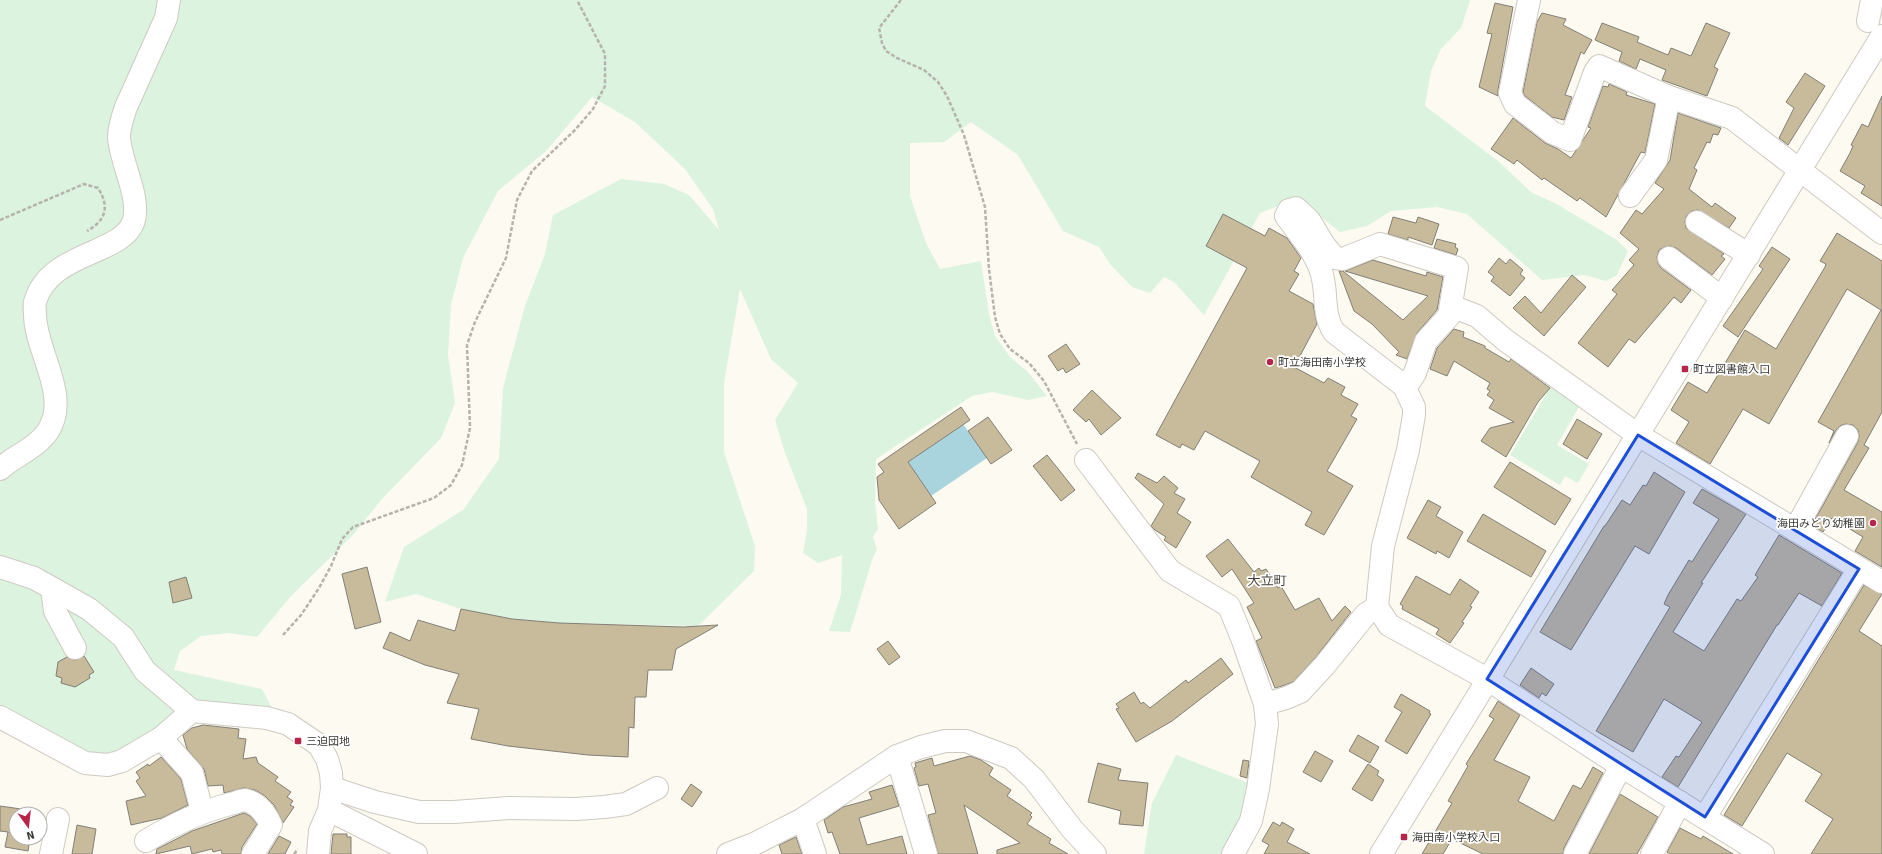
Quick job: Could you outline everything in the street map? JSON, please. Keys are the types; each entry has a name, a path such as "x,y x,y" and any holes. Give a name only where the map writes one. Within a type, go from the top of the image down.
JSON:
{"street":[{"path":"0,469 39,440 48,431 53,419 56,397 50,372 35,326 34,303 45,282 55,272 69,263 120,238 128,231 133,222 134,203 119,136 121,122 126,107 166,18 169,0"},
{"path":"1529,0 1510,93 1515,104 1553,133 1570,140 1595,72 1599,66 1669,97 1732,118 1882,233"},
{"path":"1381,854 1487,679 1801,171 1875,29 1872,0"},
{"path":"1630,196 1656,160 1669,97"},
{"path":"1410,381 1415,373 1426,340 1449,316 1457,268 1380,244 1343,259 1336,258 1324,245 1309,220 1296,208 1289,210 1286,216 1320,267 1323,279 1326,316 1334,332 1404,386 1414,408"},
{"path":"1697,222 1749,255"},
{"path":"1336,258 1331,263 1331,271 1338,322 1342,327 1394,365 1415,387 1417,396 1408,450 1382,546 1377,608 1389,625 1487,679 1621,766 1763,854"},
{"path":"1669,258 1722,298"},
{"path":"1451,306 1478,316 1505,340 1638,435 1882,582"},
{"path":"1795,530 1847,436"},
{"path":"1086,460 1170,571 1229,606 1242,638 1265,704 1267,724 1258,788 1251,821 1233,854"},
{"path":"0,567 34,578 90,609 123,637 145,671 192,710 267,718 288,724 319,745 329,766 332,788 329,810 320,831 318,854"},
{"path":"1705,817 1859,569"},
{"path":"52,589 55,611 75,648"},
{"path":"1265,704 1300,692 1321,670 1366,614 1377,608"},
{"path":"0,717 86,762 97,765 108,765 122,761 160,738 192,710"},
{"path":"160,738 192,773 202,811"},
{"path":"728,854 754,844 803,819 897,756 921,747 946,741 966,741 1011,758 1034,779 1072,829 1096,854"},
{"path":"897,756 926,854"},
{"path":"1574,854 1621,766"},
{"path":"332,788 375,802 420,812 454,812 509,808 576,810 626,804 658,788"},
{"path":"146,841 167,828 202,811 244,800 256,805 266,814 271,825 253,854"},
{"path":"1652,854 1680,802"},
{"path":"329,810 414,854"},
{"path":"50,854 58,819"},
{"path":"803,819 815,854"}],"path":[{"path":"283,635 301,615 319,588 331,566 342,539 353,527 434,498 451,485 462,465 470,428 467,345 475,322 506,258 517,200 532,171 570,135 593,109 605,86 605,54 577,0"},
{"path":"901,0 880,28 882,43 886,51 897,58 924,70 938,82 947,96 964,135 985,207 989,269 995,317 1000,334 1010,349 1029,363 1044,381 1086,460"},
{"path":"0,220 84,184 98,188 104,198 105,213 98,225 85,233"}],"highlighted area":[{"path":"1638,435 1859,569 1705,817 1487,679"}],"green space":[{"path":"0,0 1470,0 1461,28 1441,49 1431,71 1425,106 1498,161 1532,193 1555,203 1617,240 1628,251 1617,275 1606,281 1584,275 1542,280 1467,214 1437,207 1391,211 1367,226 1340,232 1303,203 1281,205 1260,213 1204,315 1174,282 1164,277 1150,293 1132,287 1110,264 1099,247 1063,231 1018,155 971,122 944,142 910,143 910,196 926,243 940,269 981,261 989,314 995,336 1010,357 1027,371 1047,396 1028,400 992,392 972,396 876,459 875,502 878,529 873,537 877,550 873,557 850,632 829,631 841,595 842,555 818,563 803,553 807,530 807,509 785,453 775,420 798,383 771,359 740,289 724,383 724,452 755,546 754,571 698,626 559,623 512,619 461,609 416,594 385,602 404,547 463,510 499,459 503,388 525,306 545,254 553,215 621,179 664,184 689,195 719,230 713,209 685,169 635,122 592,97 546,151 498,191 463,258 451,305 448,355 455,403 441,438 381,500 354,534 291,596 257,637 228,633 201,636 180,651 174,670 262,689 273,710 222,710 115,756 88,756 0,709"},
{"path":"1553,383 1583,400 1557,445 1589,464 1578,483 1565,476 1560,485 1510,455"},
{"path":"1176,755 1251,784 1254,790 1229,854 1144,854 1152,803"}],"water":[{"path":"963,424 987,458 931,496 908,462"}],"building":[{"path":"1495,3 1513,7 1498,96 1479,87 1492,34 1487,33"},
{"path":"1542,13 1566,19 1563,25 1592,40 1584,54 1581,52 1565,95 1572,97 1564,120 1552,117 1525,96 1523,92 1537,22"},
{"path":"1602,23 1639,37 1637,42 1668,55 1671,48 1691,56 1706,23 1730,33 1714,67 1718,69 1707,96 1662,80 1666,70 1640,59 1636,69 1619,61 1622,52 1595,40"},
{"path":"1805,73 1825,86 1788,145 1779,138 1794,108 1786,102"},
{"path":"1609,84 1627,92 1626,95 1655,104 1645,153 1641,152 1606,217 1580,198 1577,201 1544,178 1542,180 1517,160 1514,164 1491,149 1513,118 1545,143 1558,149 1571,158 1591,128 1588,127 1603,86 1608,87"},
{"path":"1882,96 1882,206 1861,193 1865,186 1840,171 1850,153 1853,146 1851,145 1862,124 1868,127"},
{"path":"1678,113 1721,128 1718,135 1713,134 1710,143 1707,142 1694,168 1697,170 1689,189 1712,207 1715,203 1736,218 1729,228 1698,210 1692,211 1687,215 1685,221 1686,228 1724,254 1721,256 1725,259 1712,275 1676,248 1670,246 1659,250 1657,257 1661,268 1691,290 1681,303 1674,297 1635,343 1629,339 1608,367 1578,343 1617,294 1612,290 1634,265 1629,260 1639,249 1620,233 1636,210 1642,214 1664,189 1655,183 1670,160"},
{"path":"1223,214 1265,236 1269,228 1287,238 1292,245 1301,258 1294,271 1299,274 1289,291 1313,304 1317,324 1294,367 1324,383 1328,378 1345,387 1341,395 1358,404 1351,416 1357,419 1327,471 1353,486 1324,535 1305,525 1312,512 1251,477 1260,461 1205,431 1194,450 1182,444 1180,448 1156,435 1247,268 1206,246"},
{"path":"1393,217 1416,223 1418,217 1439,224 1432,245 1408,237 1408,240 1388,234"},
{"path":"1837,233 1882,261 1882,412 1864,445 1869,448 1844,490 1882,512 1882,567 1855,551 1863,537 1832,518 1823,532 1812,525 1858,442 1859,436 1858,430 1853,425 1841,425 1836,430 1829,443 1834,431 1818,422 1881,310 1847,289 1769,424 1743,409 1710,464 1676,443 1689,422 1671,410 1688,382 1707,393 1745,330 1776,349 1825,267 1826,264 1820,261"},
{"path":"1437,239 1456,244 1455,247 1458,249 1456,255 1434,248"},
{"path":"1772,247 1790,259 1738,337 1723,326 1763,269 1759,266"},
{"path":"1499,258 1506,264 1510,259 1523,270 1520,274 1525,278 1510,296 1491,281 1494,277 1488,272"},
{"path":"1373,260 1426,276 1427,272 1443,277 1437,310 1417,333 1407,359 1396,355 1399,352 1372,324 1354,311 1339,271 1343,271 1403,320 1428,296 1345,271"},
{"path":"1572,275 1586,287 1544,336 1513,308 1525,296 1541,313"},
{"path":"1454,329 1464,332 1463,337 1485,346 1485,348 1509,362 1511,359 1550,388 1538,402 1506,457 1481,441 1490,428 1514,422 1489,408 1494,400 1487,395 1490,391 1487,389 1490,383 1454,361 1447,376 1430,369 1437,348"},
{"path":"1066,344 1080,364 1066,373 1063,368 1058,371 1048,356"},
{"path":"1092,390 1121,418 1101,435 1089,419 1086,422 1073,410"},
{"path":"961,407 970,420 908,462 936,503 899,529 879,500 877,477 884,472 878,464"},
{"path":"988,417 1012,450 991,464 968,431"},
{"path":"1577,419 1602,434 1587,459 1563,444"},
{"path":"1047,455 1075,490 1061,501 1033,466"},
{"path":"1510,462 1571,499 1555,525 1494,487"},
{"path":"1654,472 1685,492 1649,554 1635,546 1571,650 1540,632 1604,526 1622,500 1630,505 1643,485 1646,486"},
{"path":"1138,473 1157,483 1164,476 1178,488 1174,493 1185,499 1177,513 1191,522 1176,548 1164,540 1166,537 1151,526 1164,504 1135,478"},
{"path":"1702,489 1746,514 1701,583 1703,583 1673,632 1704,651 1737,599 1741,601 1758,577 1755,575 1779,535 1842,573 1822,606 1799,593 1777,625 1678,787 1662,777 1676,756 1679,757 1702,722 1664,699 1633,752 1596,731 1670,607 1664,604 1668,595 1689,560 1692,562 1719,519 1693,503"},
{"path":"1428,500 1441,507 1436,516 1463,532 1449,558 1437,551 1436,554 1407,538"},
{"path":"1483,514 1546,551 1531,577 1467,541"},
{"path":"1228,539 1254,572 1259,568 1261,571 1266,569 1278,588 1281,586 1295,610 1319,598 1332,621 1345,606 1351,612 1316,657 1293,682 1275,688 1256,641 1262,638 1247,607 1254,603 1232,569 1222,577 1206,556"},
{"path":"367,567 381,622 355,629 342,574"},
{"path":"1416,576 1450,595 1460,579 1479,592 1470,606 1472,607 1462,622 1464,623 1450,643 1436,634 1439,629 1402,609 1403,606 1400,604"},
{"path":"186,577 192,598 173,603 169,582"},
{"path":"1864,585 1882,594 1859,631 1882,646 1882,854 1811,854 1833,819 1805,801 1822,774 1787,753 1742,826 1724,815"},
{"path":"461,609 512,619 559,623 683,627 718,625 676,649 672,670 648,670 646,697 635,697 634,728 629,727 628,757 588,755 508,746 471,739 479,709 447,703 459,674 425,665 383,648 390,632 410,641 418,620 455,631"},
{"path":"888,641 900,657 889,665 877,649"},
{"path":"84,656 94,672 89,675 90,678 75,687 61,683 62,678 56,676 58,662 67,657 75,660"},
{"path":"1221,658 1233,674 1172,721 1136,742 1116,709 1119,708 1116,704 1134,692 1141,704 1143,702 1150,708 1186,680 1188,683"},
{"path":"1531,668 1554,684 1546,696 1542,693 1539,698 1520,685"},
{"path":"1401,694 1430,711 1429,713 1431,714 1407,754 1385,741 1402,712 1394,707"},
{"path":"1498,701 1520,715 1494,760 1530,777 1518,801 1554,821 1573,785 1581,789 1593,767 1603,773 1564,848 1563,854 1483,854 1452,839 1443,854 1422,854 1452,803 1448,801 1468,766 1466,764 1494,719 1489,716"},
{"path":"203,725 239,729 238,738 246,739 243,759 256,757 258,763 278,777 275,781 291,792 287,797 293,801 290,805 294,807 283,823 274,805 265,796 255,790 244,788 224,793 223,785 208,786 204,769 187,749 183,735 192,728"},
{"path":"1358,735 1379,747 1370,763 1349,751"},
{"path":"1315,751 1333,761 1321,782 1303,772"},
{"path":"970,756 981,760 993,768 989,775 1011,790 1007,796 1032,813 1030,815 1032,817 1027,824 1051,839 1049,843 1068,854 997,854 997,850 1020,843 964,805 978,854 938,854 928,815 936,813 928,784 919,786 914,768 916,767 915,763 932,758 934,766"},
{"path":"161,757 181,779 188,805 162,818 131,825 126,801 146,796 136,781 140,778 136,772 148,764 149,766"},
{"path":"1243,760 1249,761 1247,778 1240,776"},
{"path":"1098,763 1121,769 1118,780 1148,783 1143,826 1119,824 1121,811 1088,802"},
{"path":"1368,764 1379,771 1377,775 1384,780 1372,801 1352,789"},
{"path":"691,784 702,792 692,807 681,799"},
{"path":"892,785 899,806 859,818 867,845 902,836 907,854 840,854 832,832 828,833 824,820 843,807 872,799 869,792"},
{"path":"1620,794 1658,817 1637,854 1589,854"},
{"path":"0,806 8,807 8,832 0,831"},
{"path":"244,813 250,816 257,824 242,847 241,854 222,854 221,850 213,852 212,849 192,854 190,846 156,854 157,849 192,831"},
{"path":"1273,822 1280,826 1282,822 1294,829 1287,842 1310,854 1264,854 1269,845 1262,841"},
{"path":"77,825 96,829 92,854 72,854"},
{"path":"1680,828 1701,839 1703,836 1733,854 1670,854 1667,852"},
{"path":"8,832 8,846 29,846 28,851 5,847"},
{"path":"333,834 347,834 347,837 351,837 351,854 331,854"},
{"path":"279,836 291,842 285,854 268,854"},
{"path":"796,837 802,854 782,854 779,845"}],"place":[{"name":"町立海田南小学校","path":"1270,362"},
{"name":"町立図書館入口","path":"1685,369"},
{"name":"海田みどり幼稚園","path":"1873,523"},
{"name":"三迫団地","path":"298,741"},
{"name":"海田南小学校入口","path":"1404,837"}],"district":[{"name":"大立町","path":"1267,580"}]}
